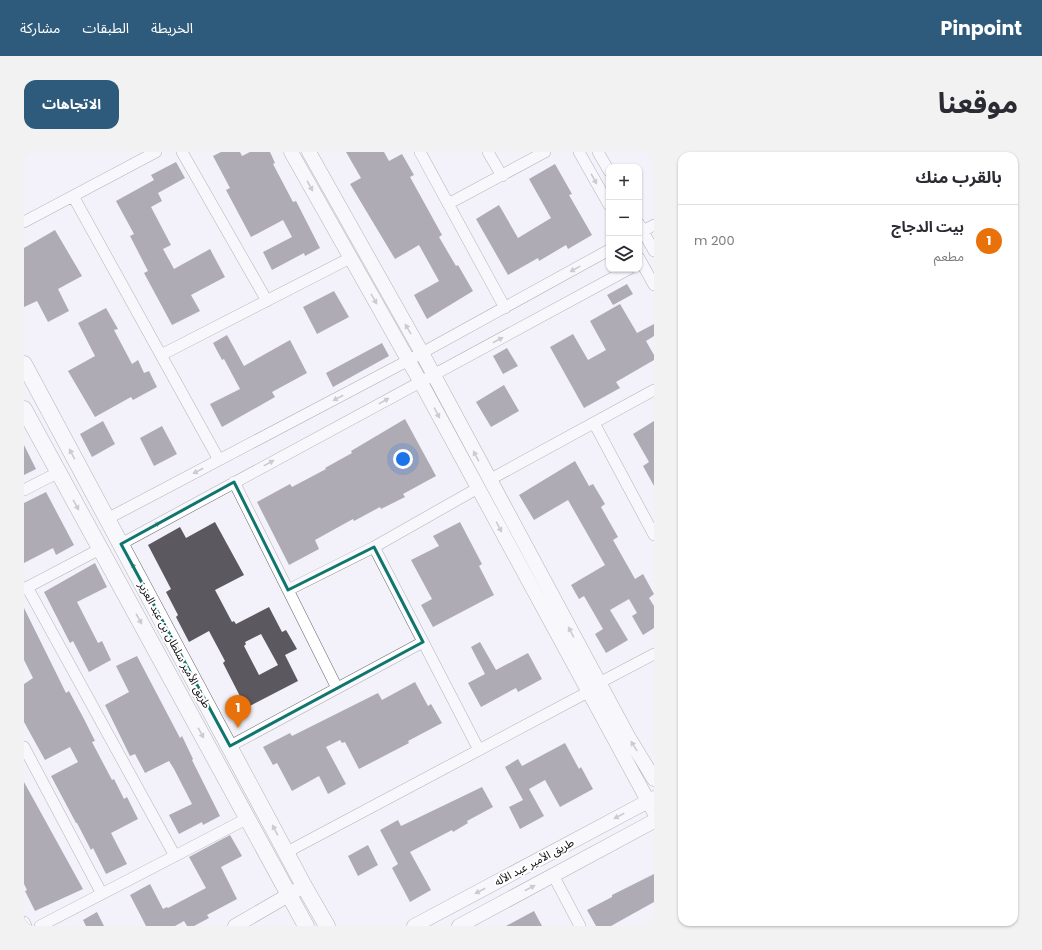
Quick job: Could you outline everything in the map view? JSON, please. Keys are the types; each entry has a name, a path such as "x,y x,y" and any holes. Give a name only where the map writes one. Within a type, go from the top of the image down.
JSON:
{"main road":[{"name":"طريق الأمير سلطان بن عبد العزيز","path":"24,364 304,886 327,926"},
{"name":"طريق الأمير سلطان بن عبد العزيز","path":"24,409 306,926"}],"street":[{"path":"24,222 156,152"},
{"path":"182,152 267,301"},
{"path":"291,152 420,381 483,484 654,779"},
{"path":"308,152 422,353 483,484 588,692 652,804"},
{"path":"420,152 505,308"},
{"path":"488,152 502,176"},
{"path":"448,204 545,152"},
{"path":"579,152 606,200"},
{"path":"598,152 606,166"},
{"path":"73,196 219,460"},
{"path":"642,229 654,225"},
{"path":"642,233 654,251"},
{"path":"107,519 409,360 606,252"},
{"path":"642,261 654,254"},
{"path":"161,355 350,258"},
{"path":"642,265 654,285"},
{"path":"121,544 623,272"},
{"path":"288,590 374,547 483,484 654,390"},
{"path":"594,423 654,535"},
{"path":"24,490 59,472"},
{"path":"234,482 337,688"},
{"path":"374,547 479,750"},
{"path":"100,549 25,588 175,856"},
{"path":"230,746 423,642"},
{"path":"599,683 654,654"},
{"path":"287,852 588,692"},
{"path":"24,746 102,894"},
{"name":"طريق الأمير عبد الأله","path":"414,926 652,804"},
{"path":"40,926 248,818"},
{"name":"طريق الأمير عبد الأله","path":"459,926 654,821"},
{"path":"553,875 580,926"},
{"path":"235,926 304,886"},
{"path":"24,922 26,926"}],"highlighted area":[{"path":"234,482 288,590 374,547 423,642 230,746 121,544"}],"building":[{"path":"221,152 240,152 242,156 250,152 270,152 275,163 273,164 293,202 296,201 320,248 305,256 304,253 272,270 263,252 292,237 283,220 251,237 226,190 230,188 213,156"},
{"path":"346,152 384,152 389,161 402,154 414,175 410,177 442,235 439,237 473,291 427,319 414,295 439,281 419,245 395,259 350,184 361,178"},
{"path":"176,162 185,178 158,193 162,201 151,207 171,245 163,249 174,269 210,249 225,277 191,295 200,311 172,325 144,273 148,271 130,236 134,234 116,201 154,180 151,175"},
{"path":"555,164 572,194 569,195 592,235 568,249 566,245 539,261 538,258 508,275 476,219 499,205 518,238 551,218 529,179"},
{"path":"55,230 82,276 58,289 69,311 48,322 37,301 24,307 24,248"},
{"path":"627,284 633,294 613,305 607,295"},
{"path":"334,291 349,317 317,334 303,307"},
{"path":"620,304 637,333 654,324 654,336 646,341 654,355 654,360 616,382 620,388 584,408 550,347 573,334 588,360 606,350 590,321"},
{"path":"106,308 118,329 114,330 132,364 138,360 144,373 149,371 157,387 133,400 131,397 95,417 68,371 95,356 78,323"},
{"path":"227,335 244,366 290,340 307,373 272,392 275,397 222,427 210,404 240,389 224,359 222,360 213,343"},
{"path":"382,343 389,356 333,387 326,373"},
{"path":"507,348 518,366 503,374 493,356"},
{"path":"504,385 519,411 491,427 476,402"},
{"path":"405,419 436,476 403,494 405,497 381,509 380,507 354,521 353,519 315,540 319,549 289,565 257,502 290,484 292,487 326,469 325,468 352,453 351,451"},
{"path":"103,421 115,444 92,457 80,434"},
{"path":"654,421 654,486 643,466 649,462 633,434"},
{"path":"162,426 177,454 154,466 140,438"},
{"path":"24,445 36,469 24,475"},
{"path":"575,461 589,486 593,484 605,504 601,507 618,537 613,540 635,579 643,574 654,594 649,598 654,606 654,628 643,635 632,616 637,613 629,599 610,610 628,640 606,653 595,634 603,629 584,596 579,599 571,585 605,565 568,500 534,520 519,495"},
{"path":"46,492 74,545 56,555 53,548 24,563 24,503"},
{"path":"215,522 244,575 215,590 232,622 234,621 236,624 269,607 282,632 286,630 297,649 285,655 298,681 246,708 223,663 225,661 209,631 189,642 176,617 178,615 166,592 171,589 148,545 180,527 186,538","holes":["261,634 278,665 259,675 244,646 246,644 245,642"]},
{"path":"460,522 482,564 479,566 494,595 433,627 421,605 432,599 411,560 439,546 433,536"},
{"path":"95,563 107,587 77,602 98,643 102,641 111,660 89,672 73,641 70,643 44,592"},
{"path":"24,608 66,693 69,691 84,719 95,741 92,742 112,780 114,779 124,799 127,797 138,819 111,833 127,864 106,874 93,848 91,850 51,776 78,762 70,747 45,760 24,722 24,684 33,678 24,660"},
{"path":"480,642 496,670 528,653 542,679 518,692 516,688 481,707 468,683 485,674 471,647"},
{"path":"137,656 180,738 182,736 193,759 192,760 220,816 203,825 202,822 179,834 169,815 192,804 174,769 169,761 145,773 135,754 130,756 105,705 129,692 116,666"},
{"path":"415,682 428,706 431,704 442,723 408,741 409,743 359,769 345,742 342,743 340,740 326,747 346,784 328,794 319,776 292,791 277,763 273,765 263,747 290,733 292,736 378,693 382,700"},
{"path":"565,743 579,769 581,767 593,789 560,807 545,780 529,789 544,816 520,829 509,807 523,800 505,767 518,759 522,766"},
{"path":"24,782 83,889 35,911 25,891 27,890 24,884"},
{"path":"482,787 493,807 467,821 468,823 453,832 452,830 410,852 431,890 410,902 392,868 398,864 380,830 398,820 401,826"},
{"path":"230,835 242,856 221,867 237,899 207,915 209,918 194,926 187,926 184,921 175,926 146,926 130,895 150,884 163,909 168,908 206,888 189,857"},
{"path":"368,845 378,865 358,876 348,856"},
{"path":"654,874 654,902 611,926 596,926 587,910 612,897 612,895"},
{"path":"534,911 542,926 506,926"},
{"path":"97,912 104,926 86,926 83,920"}],"place":[{"name":"بيت الدجاج","path":"238,728"}]}
